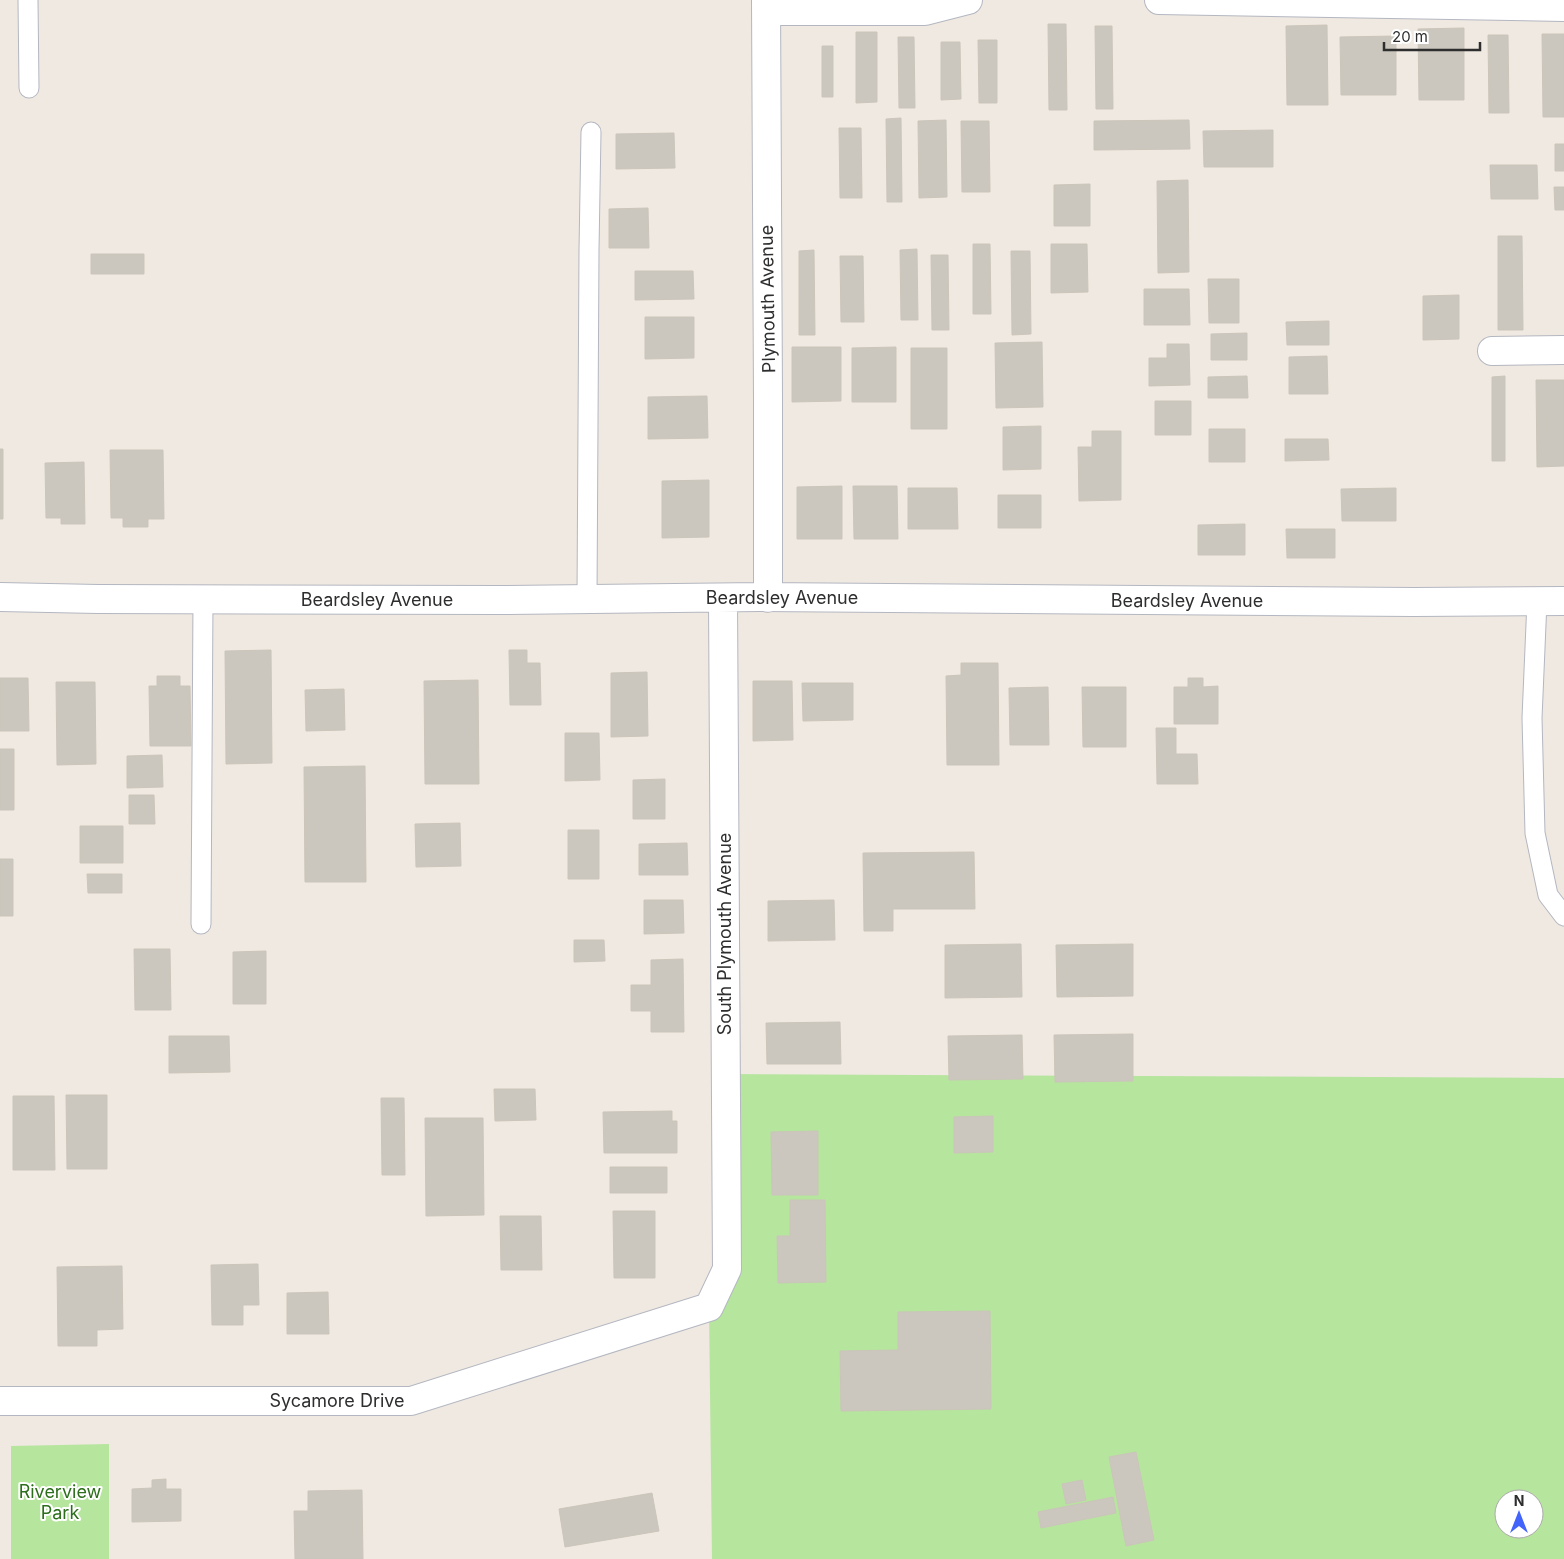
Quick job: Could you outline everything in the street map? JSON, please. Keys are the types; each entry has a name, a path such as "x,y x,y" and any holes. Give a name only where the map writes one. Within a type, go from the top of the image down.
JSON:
{"street":[{"path":"766,6 925,11 968,0"},
{"path":"1159,0 1564,7"},
{"name":"Plymouth Avenue","path":"766,6 768,598"},
{"path":"1492,351 1564,350"},
{"name":"Beardsley Avenue","path":"0,597 203,600 723,598 1414,602 1564,600"},
{"name":"South Plymouth Avenue","path":"723,598 726,1269"},
{"name":"Sycamore Drive","path":"0,1402 411,1402 709,1307 726,1269"}],"lane":[{"path":"28,0 29,88"},
{"path":"586,599 591,132"},
{"path":"201,924 203,600"},
{"path":"1537,601 1532,718 1535,833 1548,895 1564,916"}],"green space":[{"path":"724,1074 1564,1078 1564,1559 712,1559 709,1307 721,1148"},
{"name":"Riverview Park","path":"109,1444 109,1559 11,1559 11,1446"}],"building":[{"path":"1048,24 1066,24 1067,110 1049,110"},
{"path":"1327,25 1328,105 1287,105 1286,26"},
{"path":"1095,26 1112,26 1113,109 1096,109"},
{"path":"1464,28 1464,100 1419,100 1418,29"},
{"path":"856,32 877,32 877,102 856,103"},
{"path":"1542,34 1564,34 1564,117 1543,117"},
{"path":"1488,35 1508,35 1509,113 1489,113"},
{"path":"1396,36 1396,95 1341,95 1340,37"},
{"path":"898,37 914,37 915,108 899,108"},
{"path":"978,40 997,40 997,103 979,103"},
{"path":"941,42 960,42 961,99 941,100"},
{"path":"822,46 833,46 833,97 822,97"},
{"path":"901,118 902,202 887,202 886,119"},
{"path":"946,120 947,197 919,198 918,121"},
{"path":"1189,120 1190,149 1094,150 1094,121"},
{"path":"961,121 989,121 990,192 962,192"},
{"path":"839,128 861,128 862,198 840,198"},
{"path":"1273,130 1273,167 1204,167 1203,131"},
{"path":"674,133 675,168 616,169 616,134"},
{"path":"1555,144 1564,144 1564,171 1555,171"},
{"path":"1490,165 1537,165 1538,199 1491,199"},
{"path":"1188,180 1189,272 1158,273 1157,181"},
{"path":"1090,184 1090,226 1054,226 1054,185"},
{"path":"1554,187 1564,187 1564,210 1555,210"},
{"path":"648,208 649,248 609,248 609,209"},
{"path":"1498,236 1522,236 1523,330 1498,330"},
{"path":"973,244 990,244 991,314 973,314"},
{"path":"1051,244 1087,244 1088,292 1051,293"},
{"path":"917,249 918,320 901,320 900,250"},
{"path":"814,250 815,335 799,335 799,251"},
{"path":"1011,251 1030,251 1031,334 1012,335"},
{"path":"91,254 144,254 144,274 91,274"},
{"path":"931,255 948,255 949,330 932,330"},
{"path":"840,256 863,256 864,322 841,322"},
{"path":"635,271 693,271 694,299 635,300"},
{"path":"1208,279 1239,279 1239,323 1209,323"},
{"path":"1144,289 1189,289 1190,325 1144,325"},
{"path":"1459,295 1459,339 1423,340 1423,296"},
{"path":"645,317 694,317 694,358 645,359"},
{"path":"1329,321 1329,345 1287,345 1286,322"},
{"path":"1247,333 1247,360 1211,360 1211,334"},
{"path":"1042,342 1043,407 996,408 995,343"},
{"path":"1167,344 1189,344 1190,385 1149,386 1149,358 1167,358"},
{"path":"792,347 841,347 841,401 792,402"},
{"path":"896,347 896,402 852,402 852,348"},
{"path":"911,348 947,348 947,429 911,429"},
{"path":"1327,356 1328,394 1289,394 1289,357"},
{"path":"1247,376 1248,398 1208,398 1208,377"},
{"path":"1505,376 1505,461 1492,461 1492,377"},
{"path":"1536,380 1564,380 1564,466 1537,467"},
{"path":"707,396 708,438 648,439 648,397"},
{"path":"1155,401 1191,401 1191,435 1155,435"},
{"path":"1041,426 1041,469 1003,470 1003,427"},
{"path":"1209,429 1245,429 1245,462 1209,462"},
{"path":"1092,431 1121,431 1121,500 1079,501 1078,447 1092,447"},
{"path":"1285,439 1328,439 1329,460 1285,461"},
{"path":"0,449 3,449 3,519 0,519"},
{"path":"110,450 163,450 164,519 148,519 148,527 123,527 123,518 111,518"},
{"path":"84,462 85,524 61,524 61,518 46,518 45,463"},
{"path":"709,480 709,537 662,538 662,481"},
{"path":"842,486 842,539 797,539 797,487"},
{"path":"853,486 897,486 898,539 854,539"},
{"path":"908,488 957,488 958,529 908,529"},
{"path":"1396,488 1396,521 1342,521 1341,489"},
{"path":"998,495 1041,495 1041,528 998,528"},
{"path":"1245,524 1245,555 1198,555 1198,525"},
{"path":"1286,529 1335,529 1335,558 1287,558"},
{"path":"271,650 272,763 226,764 225,651"},
{"path":"509,650 527,650 527,663 540,663 541,705 510,705"},
{"path":"961,663 998,663 999,765 947,765 946,676 961,675"},
{"path":"647,672 648,736 611,737 611,673"},
{"path":"157,676 180,676 180,686 190,686 191,746 150,746 149,686 157,686"},
{"path":"0,678 28,678 29,731 0,731"},
{"path":"1188,678 1203,678 1203,687 1218,686 1218,724 1174,724 1174,687 1188,687"},
{"path":"478,680 479,784 425,784 424,681"},
{"path":"753,681 792,681 793,740 753,741"},
{"path":"56,682 95,682 96,764 57,765"},
{"path":"802,683 853,683 853,720 803,721"},
{"path":"1048,687 1049,745 1010,745 1009,688"},
{"path":"1082,687 1126,687 1126,747 1083,747"},
{"path":"344,689 345,730 306,731 305,690"},
{"path":"1156,728 1176,728 1176,754 1197,754 1198,784 1157,784"},
{"path":"565,733 599,733 600,780 565,781"},
{"path":"0,749 14,749 14,810 0,810"},
{"path":"162,755 163,787 127,788 127,756"},
{"path":"365,766 366,882 305,882 304,767"},
{"path":"665,779 665,819 633,819 633,780"},
{"path":"129,795 154,795 155,824 129,824"},
{"path":"460,823 461,866 416,867 415,824"},
{"path":"80,826 123,826 123,863 80,863"},
{"path":"568,830 599,830 599,879 568,879"},
{"path":"687,843 688,875 639,875 639,844"},
{"path":"974,852 975,909 893,909 893,931 864,931 863,853"},
{"path":"0,859 13,859 13,916 0,916"},
{"path":"87,874 122,874 122,893 88,893"},
{"path":"644,900 683,900 684,933 644,934"},
{"path":"834,900 835,940 768,941 768,901"},
{"path":"574,940 604,940 605,961 574,962"},
{"path":"1021,944 1022,997 945,998 945,945"},
{"path":"1133,944 1133,996 1057,997 1056,945"},
{"path":"134,949 170,949 171,1010 135,1010"},
{"path":"266,951 266,1004 233,1004 233,952"},
{"path":"683,959 684,1032 651,1032 651,1011 631,1011 631,985 651,985 651,960"},
{"path":"840,1022 841,1064 767,1064 766,1023"},
{"path":"1133,1034 1133,1081 1055,1082 1054,1035"},
{"path":"1022,1035 1023,1079 949,1080 948,1036"},
{"path":"169,1036 229,1036 230,1072 169,1073"},
{"path":"494,1089 535,1089 536,1120 495,1121"},
{"path":"66,1095 107,1095 107,1169 67,1169"},
{"path":"13,1096 54,1096 55,1170 13,1170"},
{"path":"381,1098 404,1098 405,1175 382,1175"},
{"path":"672,1111 672,1121 677,1121 677,1153 604,1153 603,1112"},
{"path":"993,1116 993,1152 954,1153 954,1117"},
{"path":"425,1118 483,1118 484,1215 426,1216"},
{"path":"818,1131 818,1195 772,1195 771,1132"},
{"path":"610,1167 667,1167 667,1193 610,1193"},
{"path":"790,1200 825,1200 826,1282 778,1283 777,1236 790,1236"},
{"path":"613,1211 655,1211 655,1278 614,1278"},
{"path":"500,1216 541,1216 542,1270 501,1270"},
{"path":"258,1264 259,1305 243,1305 243,1325 212,1325 211,1265"},
{"path":"122,1266 123,1329 97,1330 97,1346 58,1346 57,1267"},
{"path":"328,1292 329,1334 287,1334 287,1293"},
{"path":"990,1311 991,1409 841,1411 840,1351 898,1350 898,1312"},
{"path":"1136,1452 1154,1540 1126,1546 1109,1457"},
{"path":"166,1479 166,1489 181,1489 181,1521 132,1522 132,1489 152,1488 152,1480"},
{"path":"1082,1480 1086,1500 1066,1504 1062,1484"},
{"path":"362,1490 363,1559 295,1559 294,1511 308,1511 308,1491"},
{"path":"652,1493 659,1531 565,1547 559,1509"},
{"path":"1113,1497 1116,1513 1041,1528 1038,1512"}]}
